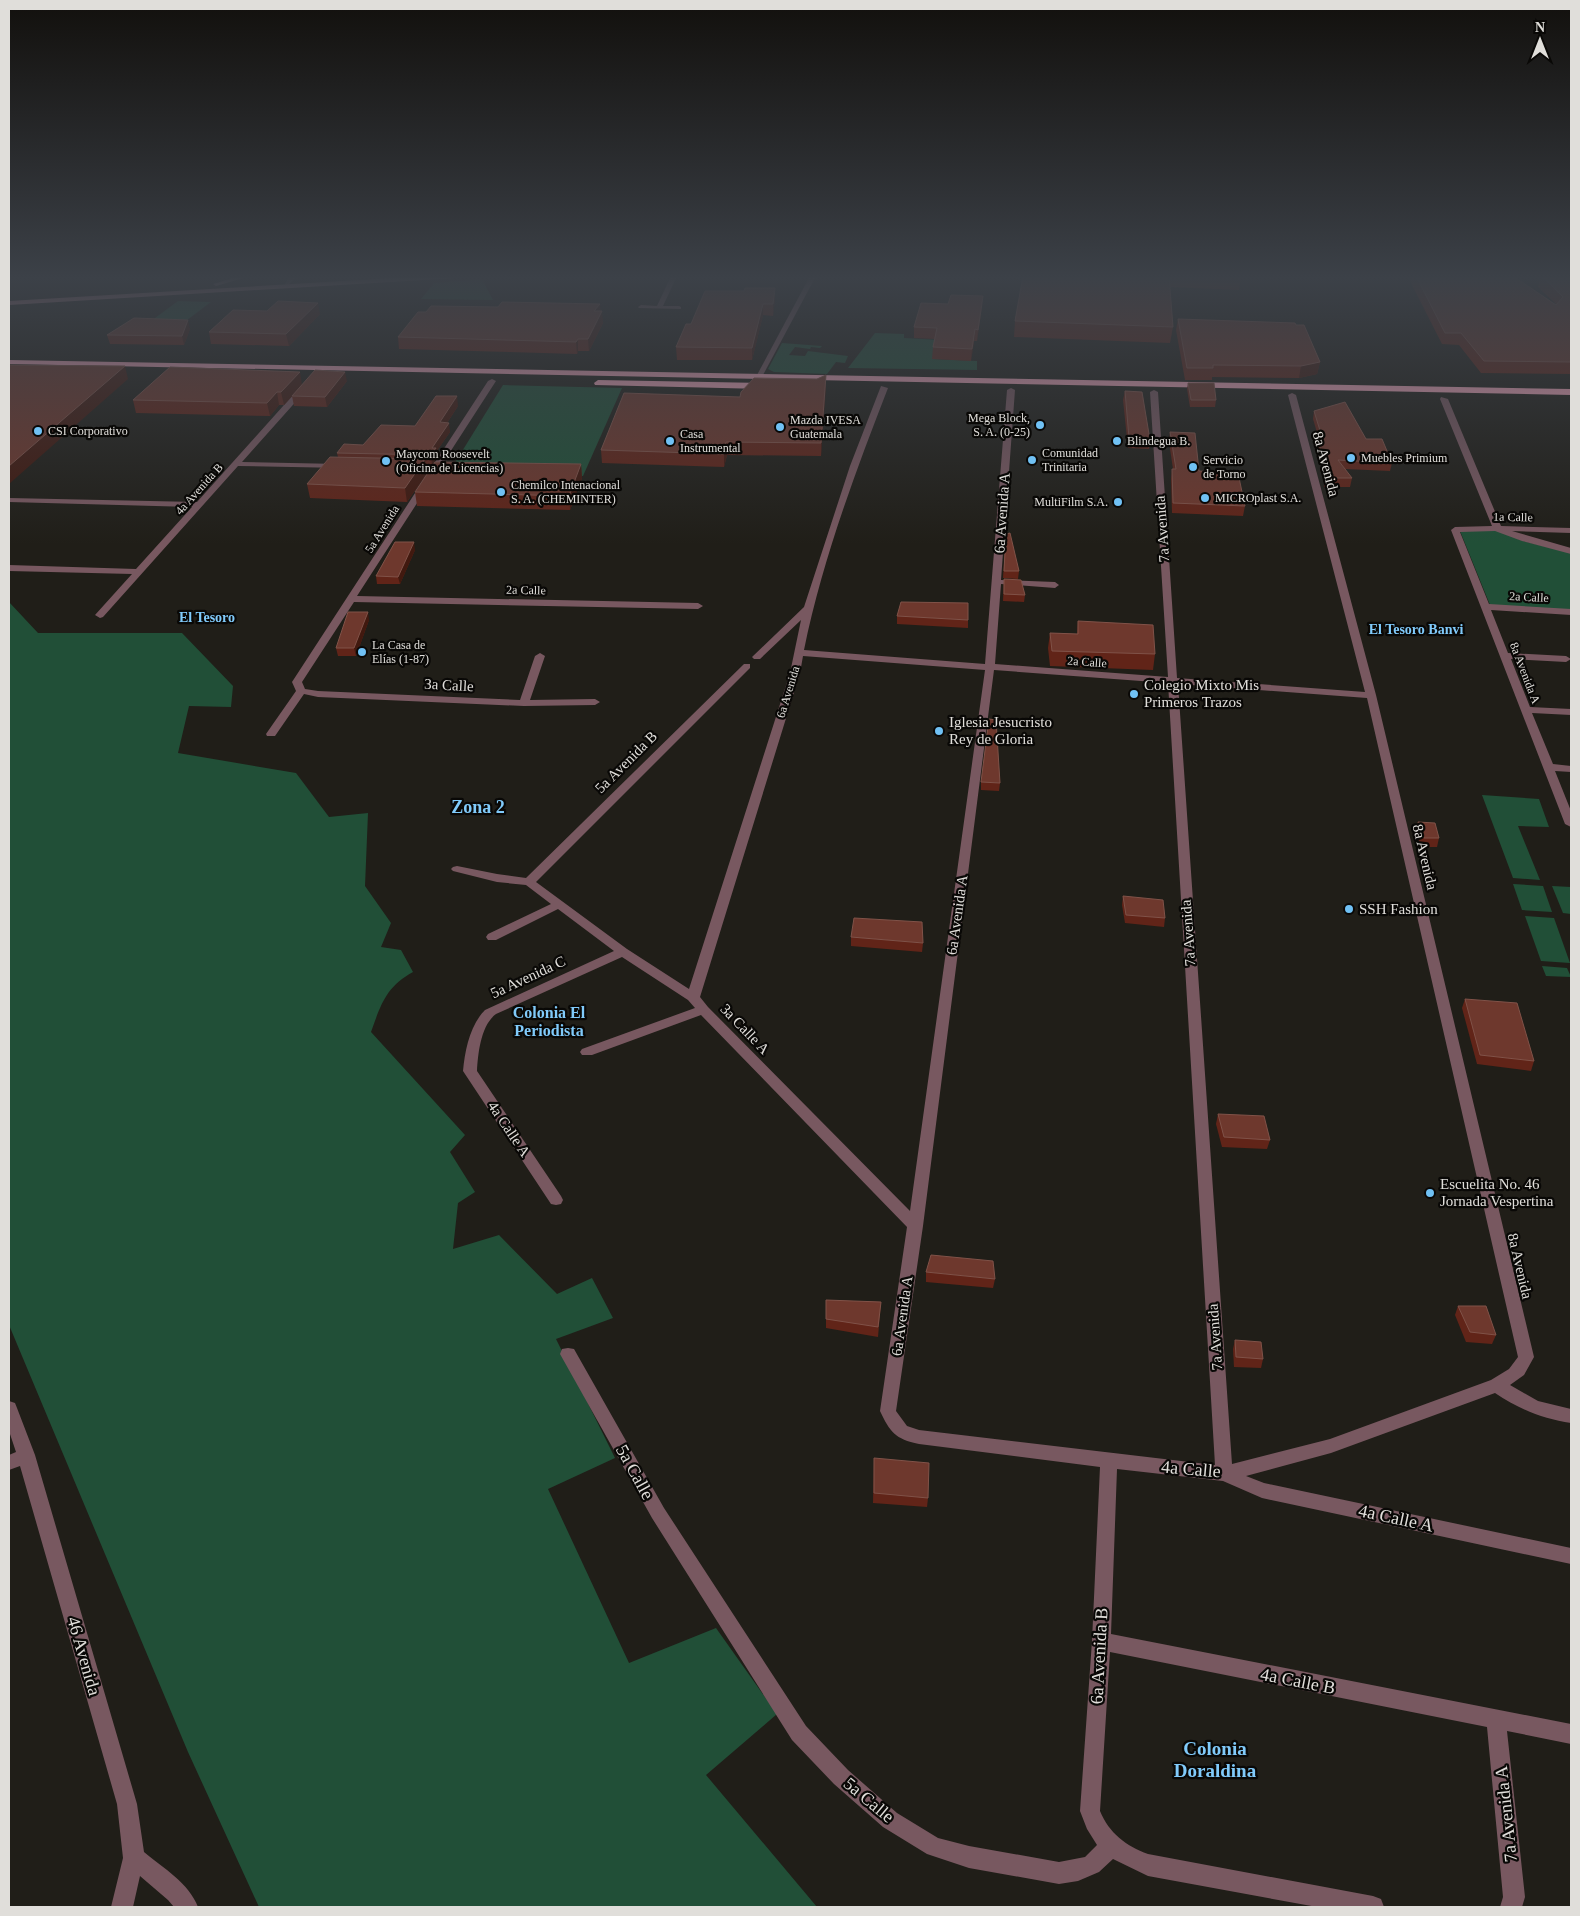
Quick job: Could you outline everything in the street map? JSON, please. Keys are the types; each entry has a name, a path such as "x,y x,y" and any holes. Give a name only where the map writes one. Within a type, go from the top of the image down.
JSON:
{"highway":[{"path":"42,372 83,366 78,365"},
{"path":"198,365 760,375 1571,394"},
{"path":"9,371 343,377"},
{"path":"390,378 450,376 736,381 753,380 760,375"},
{"path":"482,381 496,381"},
{"path":"885,388 897,383 977,381"},
{"path":"593,383 778,386"},
{"path":"1007,390 1521,400"},
{"path":"1323,396 1350,393 1430,395 1436,394 1435,390"},
{"path":"1444,399 1446,395 1460,393 1571,394"}],"street":[{"path":"760,375 765,365"},
{"name":"5a Avenida","path":"301,691 298,682 435,469 496,381"},
{"name":"4a Avenida B","path":"100,615 310,382"},
{"name":"6a Avenida","path":"692,997 800,653 808,608 854,466 885,388"},
{"name":"6a Avenida A","path":"903,1434 893,1423 888,1411 915,1226 990,667 997,582 1007,390"},
{"name":"7a Avenida","path":"1154,392 1224,1474"},
{"name":"8a Avenida","path":"1292,395 1371,695 1526,1357"},
{"path":"1444,399 1498,529 1525,540 1571,551"},
{"path":"237,464 350,466"},
{"path":"426,469 435,469"},
{"path":"9,500 200,505"},
{"name":"1a Calle","path":"1455,530 1571,530"},
{"name":"8a Avenida A","path":"1455,530 1571,824"},
{"path":"9,568 140,572"},
{"path":"997,582 1055,585"},
{"name":"2a Calle","path":"353,599 698,606"},
{"name":"2a Calle","path":"1486,607 1571,612"},
{"path":"758,657 808,608"},
{"name":"2a Calle","path":"800,653 1371,695"},
{"path":"524,703 540,656"},
{"path":"1505,656 1566,659"},
{"name":"5a Avenida B","path":"529,882 748,666"},
{"path":"272,734 301,691"},
{"name":"3a Calle","path":"301,691 318,694 524,703 595,702"},
{"path":"1526,710 1571,712"},
{"path":"1548,767 1571,769"},
{"path":"457,869 497,878 529,882"},
{"name":"3a Calle A","path":"529,882 623,952 692,997 915,1226"},
{"path":"492,938 560,904"},
{"name":"5a Avenida C","path":"471,1056 476,1039 488,1014 506,1004 623,952"},
{"path":"587,1052 703,1010"},
{"name":"4a Calle A","path":"471,1056 470,1072 556,1200"},
{"name":"5a Calle","path":"568,1354 658,1513 799,1733 842,1777 890,1820 934,1847 969,1857 1008,1866 1059,1873 1078,1870 1092,1865 1111,1846"},
{"name":"4a Calle","path":"903,1434 936,1440 1224,1474 1330,1446 1497,1386 1516,1374 1523,1366 1526,1357"},
{"path":"1497,1386 1525,1405 1546,1412 1571,1416"},
{"name":"46 Avenida","path":"9,1408 17,1459 127,1804 134,1858 122,1907"},
{"name":"6a Avenida B","path":"1109,1460 1101,1641 1090,1811 1096,1828 1111,1846"},
{"name":"4a Calle A","path":"1224,1474 1262,1490 1571,1556"},
{"name":"4a Calle B","path":"1101,1641 1571,1734"},
{"name":"7a Avenida A","path":"1496,1720 1514,1896 1511,1907"},
{"path":"1111,1846 1130,1858 1148,1865 1309,1901 1373,1907"},
{"path":"134,1858 176,1892 188,1907"}],"green space":[{"path":"770,365 833,365 827,374 774,372 768,369"},
{"path":"850,365 977,365 977,370 848,368"},
{"path":"503,385 622,388 583,476 448,474"},
{"path":"1497,530 1523,541 1571,553 1571,610 1490,605 1460,531"},
{"path":"9,602 38,633 182,633 233,686 231,707 189,706 178,753 296,773 329,817 368,813 365,886 391,923 381,947 401,950 413,972 390,990 371,1032 465,1135 450,1152 475,1192 458,1203 453,1249 499,1235 557,1294 592,1278 613,1318 556,1339 615,1458 548,1489 629,1663 716,1628 777,1714 706,1775 817,1907 259,1907 188,1752 9,1325"},
{"path":"1482,795 1539,799 1549,827 1518,826 1540,880 1513,878"},
{"path":"1513,884 1543,886 1552,912 1522,910"},
{"path":"1552,886 1571,887 1571,914 1563,913"},
{"path":"1525,916 1554,918 1570,963 1541,961"},
{"path":"1542,966 1567,968 1571,977 1546,976"}],"building":[{"name":"CSI Corporativo","path":"9,365 125,366 9,466"},
{"path":"1187,365 1213,365 1213,368 1187,368"},
{"path":"1249,365 1304,365 1301,366"},
{"path":"170,367 300,372 281,392 277,392 267,403 133,400"},
{"path":"315,370 345,372 325,397 292,396"},
{"path":"826,375 821,443 726,442 724,454 601,450 624,393 740,397 741,392 754,378 817,379"},
{"path":"1188,383 1214,383 1216,400 1191,400"},
{"path":"1125,391 1142,392 1150,440 1129,438"},
{"path":"436,396 457,396 440,422 449,423 432,448 436,448 431,455 337,453 344,444 363,445 381,425 415,426"},
{"path":"1345,402 1366,439 1382,439 1392,463 1338,460 1352,478 1326,478 1327,459 1324,459 1316,436 1322,437 1314,411"},
{"path":"1170,432 1195,433 1199,471 1238,473 1245,506 1173,503 1172,469 1176,469"},
{"path":"330,457 425,459 405,488 307,484"},
{"path":"435,462 581,464 569,496 415,492"},
{"path":"1010,533 1019,571 1004,571 1006,534"},
{"path":"395,542 414,542 398,577 376,576"},
{"path":"1004,579 1021,580 1025,595 1004,594"},
{"path":"901,602 968,603 968,620 897,616"},
{"path":"348,612 368,612 354,648 336,648"},
{"path":"1078,621 1153,625 1155,654 1052,651 1050,633 1078,634"},
{"path":"989,719 996,720 1000,783 981,782"},
{"path":"1418,822 1435,823 1439,838 1424,838"},
{"path":"1123,896 1163,900 1165,918 1126,915"},
{"path":"854,918 922,922 923,943 851,937"},
{"path":"1465,999 1517,1003 1534,1061 1480,1055"},
{"path":"1218,1114 1264,1116 1270,1140 1224,1137"},
{"path":"931,1255 993,1261 995,1279 926,1272"},
{"path":"826,1300 881,1302 878,1327 826,1319"},
{"path":"1458,1306 1486,1306 1496,1335 1470,1332"},
{"path":"1235,1340 1261,1342 1263,1359 1236,1357"},
{"path":"874,1458 929,1463 928,1498 874,1493"}],"place":[{"name":"Mega Block, S. A. (0-25)","path":"1040,425"},
{"name":"Mazda IVESA Guatemala","path":"780,427"},
{"name":"CSI Corporativo","path":"38,431"},
{"name":"Casa Instrumental","path":"670,441"},
{"name":"Blindegua B.","path":"1117,441"},
{"name":"Muebles Primium","path":"1351,458"},
{"name":"Comunidad Trinitaria","path":"1032,460"},
{"name":"Maycom Roosevelt (Oficina de Licencias)","path":"386,461"},
{"name":"Servicio de Torno","path":"1193,467"},
{"name":"Chemilco Intenacional S. A. (CHEMINTER)","path":"501,492"},
{"name":"MICROplast S.A.","path":"1205,498"},
{"name":"MultiFilm S.A.","path":"1118,502"},
{"name":"La Casa de Elías (1-87)","path":"362,652"},
{"name":"Colegio Mixto Mis Primeros Trazos","path":"1134,694"},
{"name":"Iglesia Jesucristo Rey de Gloria","path":"939,731"},
{"name":"SSH Fashion","path":"1349,909"},
{"name":"Escuelita No. 46 Jornada Vespertina","path":"1430,1193"}],"district":[{"name":"El Tesoro","path":"207,617"},
{"name":"El Tesoro Banvi","path":"1416,629"},
{"name":"Zona 2","path":"478,807"},
{"name":"Colonia El Periodista","path":"549,1021"},
{"name":"Colonia Doraldina","path":"1215,1759"}]}
